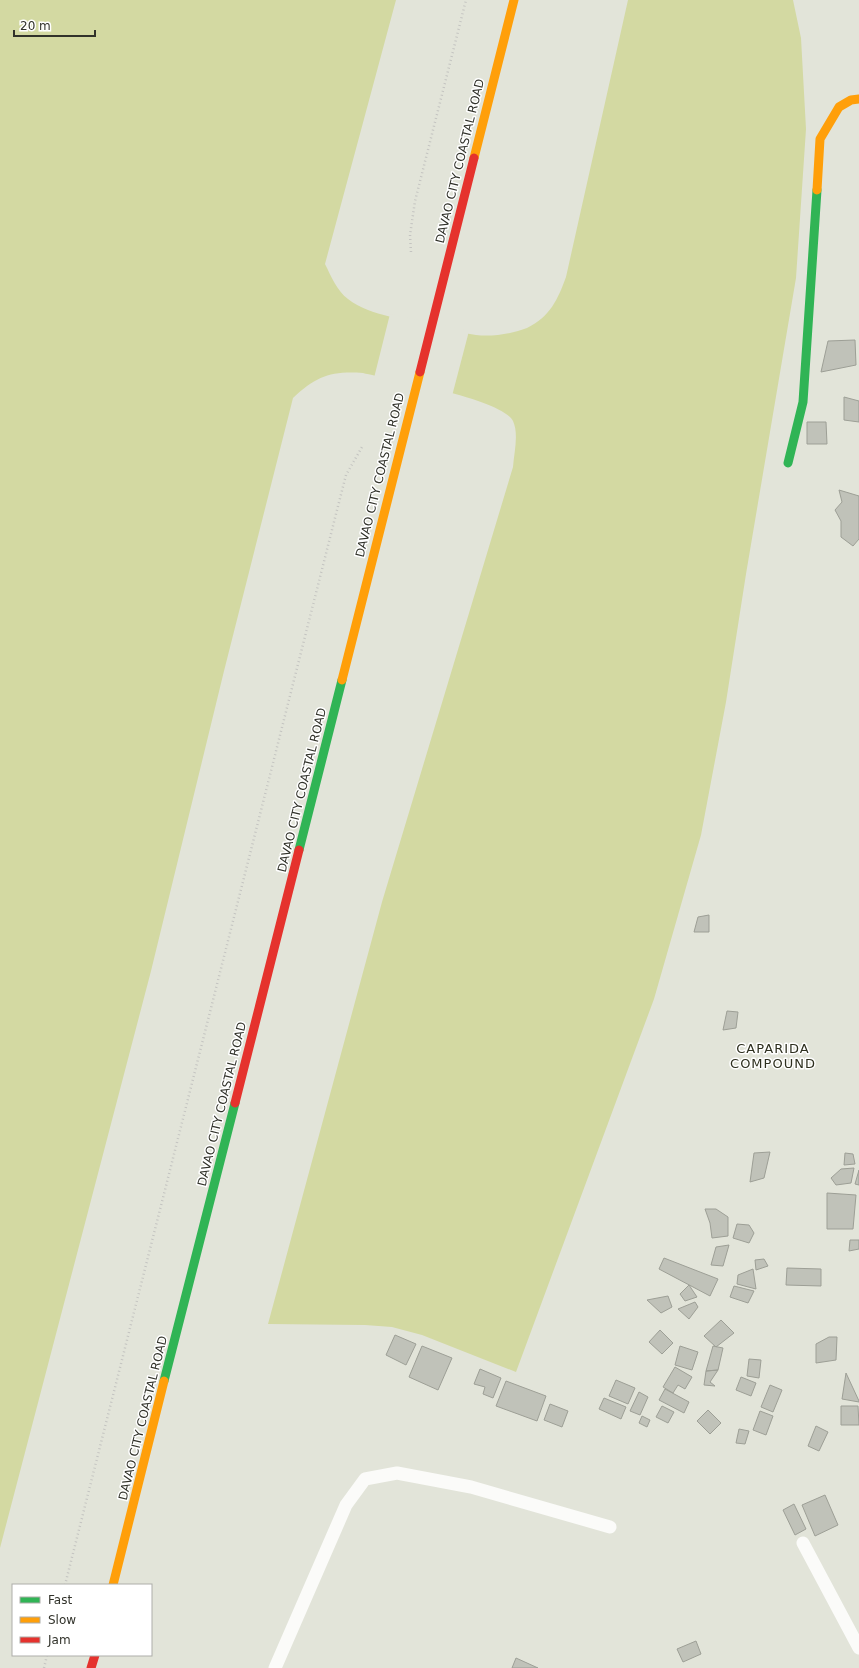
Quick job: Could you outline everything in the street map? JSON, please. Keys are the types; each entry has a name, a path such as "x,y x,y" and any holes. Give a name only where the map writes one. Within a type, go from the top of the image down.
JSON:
{"main road":[{"name":"DAVAO CITY COASTAL ROAD","path":"113,1584 514,0"},
{"path":"788,463 803,402 820,139 837,107 850,99 859,99"},
{"path":"92,1668 95,1656"}],"lane":[{"path":"276,1668 346,1505 365,1479 397,1473 471,1487 610,1527"},
{"path":"802,1543 859,1648"}],"path":[{"path":"412,252 410,235 415,201 466,0"},
{"path":"65,1584 346,475 362,447"},
{"path":"44,1668 47,1656"}],"shaded area":[{"path":"0,0 396,0 325,264 344,296 367,310 378,314 482,336 515,332 535,324 552,307 560,293 566,277 628,0 793,0 801,38 806,129 796,278 726,702 701,835 654,999 516,1372 422,1335 392,1327 365,1325 268,1324 382,902 513,467 516,444 516,432 513,421 504,413 488,405 444,391 363,373 333,374 317,380 293,398 224,671 151,971 0,1548"}],"pier":[{"path":"390,314 469,331 452,396 374,378"}],"building":[{"path":"855,340 856,365 821,372 828,341"},
{"path":"844,397 859,401 859,422 844,420"},
{"path":"807,422 826,422 827,444 807,444"},
{"path":"839,490 859,496 859,539 853,546 841,537 841,521 835,510 842,502"},
{"path":"709,915 709,932 694,932 698,917"},
{"path":"727,1011 738,1012 736,1028 723,1030"},
{"path":"770,1152 764,1178 750,1182 754,1153"},
{"path":"845,1153 853,1154 855,1164 844,1165"},
{"path":"854,1168 851,1183 836,1185 831,1178 841,1169"},
{"path":"859,1170 859,1185 855,1184"},
{"path":"827,1193 856,1195 853,1229 827,1229"},
{"path":"705,1209 716,1209 728,1217 728,1236 712,1238 710,1223"},
{"path":"737,1224 749,1225 754,1233 749,1243 733,1238"},
{"path":"850,1240 859,1240 859,1249 849,1251"},
{"path":"729,1245 723,1266 711,1265 716,1247"},
{"path":"664,1258 718,1279 710,1296 659,1269"},
{"path":"764,1259 768,1266 756,1270 755,1260"},
{"path":"787,1268 821,1269 821,1286 786,1285"},
{"path":"753,1269 756,1289 737,1284 738,1275"},
{"path":"689,1285 697,1297 685,1301 680,1294"},
{"path":"734,1286 754,1291 748,1303 730,1297"},
{"path":"668,1296 672,1307 661,1313 647,1300"},
{"path":"695,1302 698,1307 689,1319 678,1309"},
{"path":"721,1320 734,1333 716,1347 704,1336"},
{"path":"660,1330 673,1343 662,1354 649,1342"},
{"path":"395,1335 416,1344 406,1365 386,1355"},
{"path":"829,1337 837,1337 836,1360 816,1363 816,1344"},
{"path":"422,1346 452,1358 438,1390 409,1377"},
{"path":"680,1346 698,1352 692,1370 675,1365"},
{"path":"713,1346 723,1348 718,1370 706,1371"},
{"path":"749,1359 761,1360 759,1378 747,1376"},
{"path":"675,1367 692,1377 685,1389 678,1385 673,1393 663,1387"},
{"path":"480,1369 501,1378 493,1398 483,1394 485,1387 474,1384"},
{"path":"718,1370 710,1382 715,1386 704,1385 706,1371"},
{"path":"846,1373 859,1401 859,1402 842,1399"},
{"path":"741,1377 756,1383 751,1396 736,1390"},
{"path":"616,1380 635,1388 628,1404 609,1396"},
{"path":"506,1381 546,1396 537,1421 496,1406"},
{"path":"770,1385 782,1390 773,1412 761,1407"},
{"path":"665,1389 689,1402 684,1413 659,1400"},
{"path":"639,1392 648,1397 640,1415 630,1411"},
{"path":"604,1398 626,1407 621,1419 599,1409"},
{"path":"550,1404 568,1411 562,1427 544,1420"},
{"path":"662,1406 674,1412 668,1423 656,1417"},
{"path":"841,1406 858,1406 859,1425 841,1425"},
{"path":"708,1410 721,1423 710,1434 697,1421"},
{"path":"760,1411 773,1416 766,1435 753,1430"},
{"path":"642,1416 650,1420 647,1427 639,1423"},
{"path":"816,1426 828,1432 819,1451 808,1446"},
{"path":"739,1429 749,1431 745,1444 736,1443"},
{"path":"825,1495 838,1525 815,1536 802,1505"},
{"path":"794,1504 806,1529 795,1535 783,1510"},
{"path":"696,1641 701,1654 683,1662 677,1649"},
{"path":"516,1658 538,1668 512,1668"}],"traffic: fast":[{"path":"788,463 803,402 817,190"},
{"path":"299,850 342,680"},
{"path":"164,1381 235,1103"}],"traffic: slow":[{"path":"474,158 514,0"},
{"path":"817,190 820,139 839,107 851,100 859,99"},
{"path":"342,680 420,372"},
{"path":"113,1584 164,1381"}],"traffic: jam":[{"path":"420,372 474,158"},
{"path":"235,1103 299,850"},
{"path":"91,1668 95,1656"}],"district":[{"name":"CAPARIDA COMPOUND","path":"773,1056"}]}
